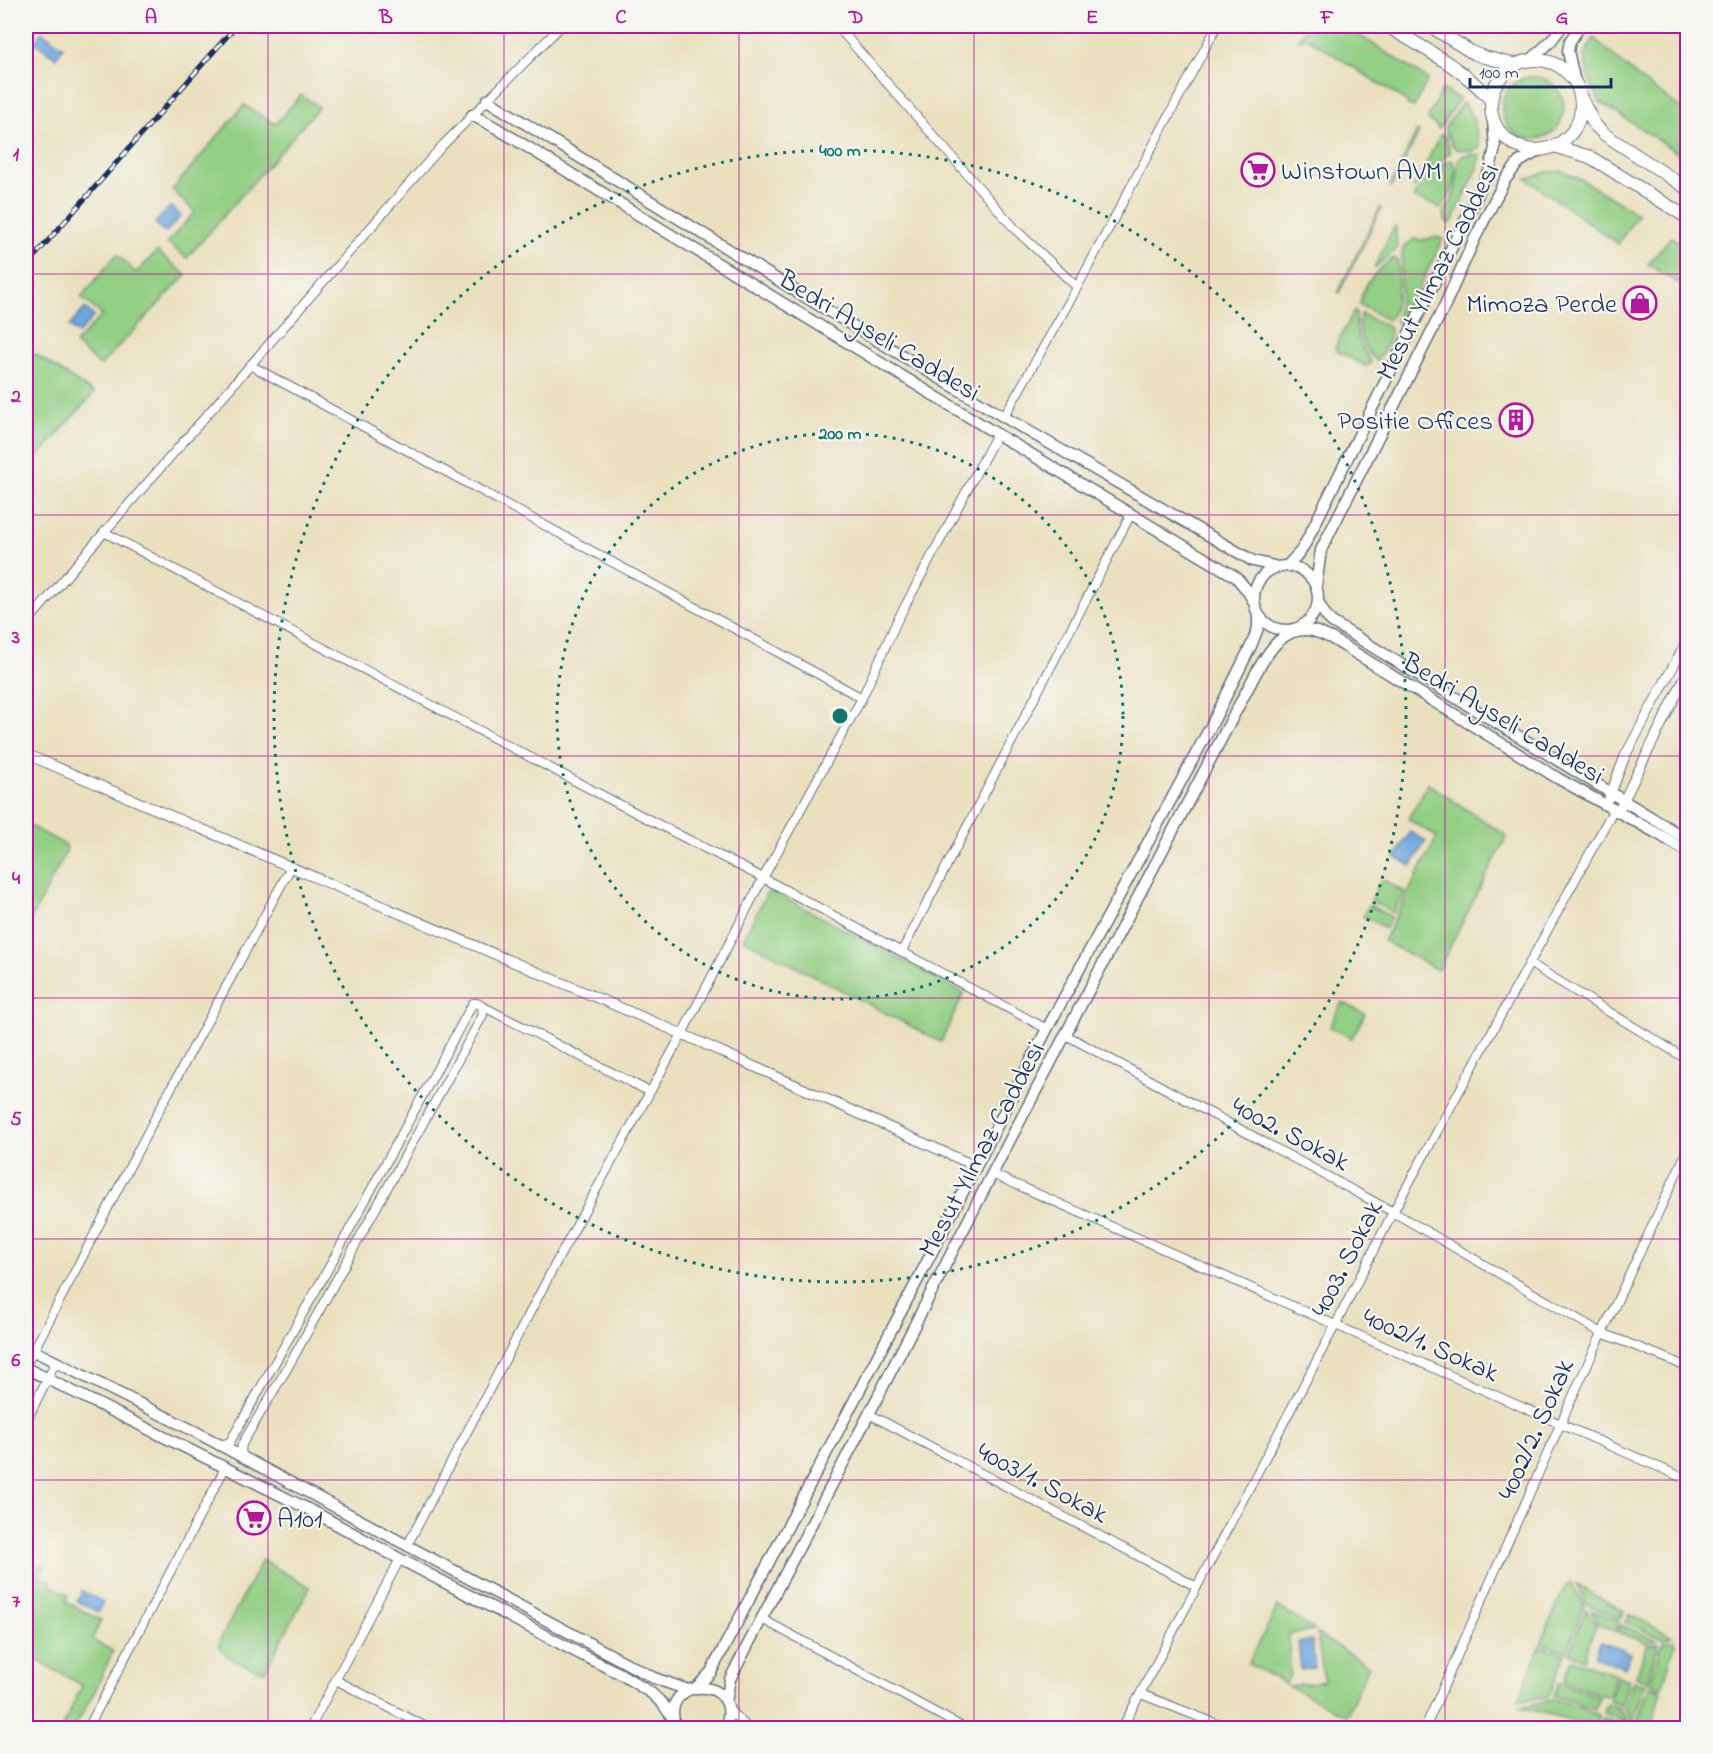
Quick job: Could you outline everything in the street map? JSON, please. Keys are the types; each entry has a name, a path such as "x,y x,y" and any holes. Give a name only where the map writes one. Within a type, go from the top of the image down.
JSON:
{"main road":[{"path":"1387,26 1462,73 1491,100"},
{"path":"1430,26 1473,53 1516,65"},
{"path":"1533,59 1562,26"},
{"path":"1580,26 1570,41 1568,51 1575,83 1594,124 1604,134 1688,189"},
{"path":"1575,83 1568,73 1545,60 1533,59 1516,65 1508,69 1499,79 1492,92 1493,120 1501,133 1512,143 1525,149 1540,150 1554,146 1567,138 1576,126 1580,112 1580,97"},
{"name":"Bedri Ayseli Caddesi","path":"487,100 1004,417 1253,561 1282,567"},
{"name":"Bedri Ayseli Caddesi","path":"472,116 493,126 1236,577 1247,590 1256,609"},
{"name":"Mesut Yılmaz Caddesi","path":"1282,567 1300,552 1306,542 1489,172 1495,148 1493,120"},
{"path":"1554,146 1590,157 1688,218"},
{"name":"Mesut Yılmaz Caddesi","path":"1316,586 1321,550 1444,307 1475,238 1505,180 1519,162 1540,150"},
{"path":"1282,567 1296,568 1305,573 1316,586 1318,602 1313,616 1295,630 1271,627 1256,609 1254,594 1257,585 1269,571 1282,567"},
{"name":"Bedri Ayseli Caddesi","path":"1318,602 1332,622 1688,840"},
{"name":"Mesut Yılmaz Caddesi","path":"675,1726 673,1711 676,1702 711,1672 909,1297 1047,1029 1212,724 1258,628 1256,609"},
{"name":"Bedri Ayseli Caddesi","path":"1295,630 1313,631 1331,638 1559,779 1688,852"},
{"name":"Mesut Yılmaz Caddesi","path":"725,1728 729,1719 727,1706 730,1679 992,1174 1269,650 1278,640 1295,630"},
{"path":"29,1349 244,1458 654,1678 692,1689 705,1687 714,1690 721,1695 727,1706"},
{"path":"26,1366 47,1379 312,1510 400,1559 619,1673 651,1693 663,1704 675,1726"}],"street":[{"path":"26,624 434,154 561,26"},
{"path":"837,26 1017,231 1077,287"},
{"path":"1004,417 1077,287 1217,26"},
{"path":"250,365 862,698"},
{"path":"407,1546 558,1259 682,1034 763,878 862,698 897,621 997,434"},
{"path":"902,951 1131,514"},
{"path":"104,532 1047,1029"},
{"path":"1612,809 1612,793 1625,756 1688,639"},
{"path":"1612,809 1624,801 1688,671"},
{"path":"26,754 682,1034 975,1166"},
{"name":"4003. Sokak","path":"1122,1728 1394,1212 1612,809"},
{"path":"26,1366 29,1349 291,867"},
{"path":"1529,963 1688,1060"},
{"path":"219,1445 230,1442 328,1269 473,1003 650,1092"},
{"path":"244,1458 241,1452 242,1444 288,1367 483,1015 482,1006"},
{"name":"4002. Sokak","path":"1066,1035 1394,1212 1602,1333 1688,1368"},
{"name":"4002/2. Sokak","path":"1425,1728 1560,1425 1688,1149"},
{"name":"4002/1. Sokak","path":"992,1174 1688,1480"},
{"path":"26,1422 55,1363"},
{"name":"4003/1. Sokak","path":"869,1414 1197,1587"},
{"path":"88,1728 225,1468"},
{"path":"310,1728 400,1559"},
{"path":"762,1619 964,1728"},
{"path":"336,1680 429,1728"},
{"path":"1140,1694 1227,1728"},
{"path":"727,1706 748,1728"}],"green space":[{"path":"1307,26 1345,26 1428,79 1414,107 1306,37 1298,40"},
{"path":"1594,38 1641,80 1687,112 1687,159 1600,102 1588,77 1584,55"},
{"path":"1527,77 1539,77 1555,86 1562,96 1564,108 1562,120 1555,130 1539,139 1527,139 1516,134 1507,125 1502,114 1502,102 1507,91 1516,82"},
{"path":"1442,89 1459,99 1439,129 1428,117"},
{"path":"301,95 319,107 187,258 167,243 195,212 172,190 244,105 275,124"},
{"path":"1462,103 1472,117 1478,136 1480,148 1473,151 1455,149 1444,129"},
{"path":"1417,131 1419,133 1391,187 1390,186"},
{"path":"1440,135 1444,135 1450,153 1430,169 1413,189"},
{"path":"1480,155 1478,168 1451,224 1445,221 1443,213 1454,195 1458,161 1462,156"},
{"path":"1452,160 1455,166 1454,186 1440,209 1436,205 1414,198 1434,170"},
{"path":"1562,171 1582,180 1638,214 1618,244 1527,179 1547,172"},
{"path":"1381,209 1339,293 1338,292"},
{"path":"1396,227 1397,249 1374,268"},
{"path":"1439,237 1443,239 1402,323 1396,322 1401,294 1404,247 1414,239"},
{"path":"1671,237 1687,247 1687,289 1648,264"},
{"path":"157,251 186,275 100,366 75,344 102,315 81,297 117,254 136,273"},
{"path":"1393,258 1398,262 1398,292 1392,315 1388,320 1360,305 1363,291 1371,278"},
{"path":"1354,311 1359,338 1371,362 1365,366 1337,351 1335,347"},
{"path":"1361,314 1390,327 1387,345 1377,360 1368,352 1362,340"},
{"path":"26,354 35,354 94,393 26,470"},
{"path":"1428,784 1507,836 1438,970 1383,941 1437,837 1408,819"},
{"path":"26,824 66,845 66,852 26,929"},
{"path":"1385,881 1405,892 1393,913 1371,901 1380,882"},
{"path":"774,892 964,993 941,1042 743,939 767,893"},
{"path":"1369,905 1391,917 1385,928 1363,916"},
{"path":"1342,1002 1365,1014 1352,1038 1330,1027"},
{"path":"262,1560 310,1587 265,1671 234,1660 223,1653 219,1646"},
{"path":"40,1564 45,1566 40,1577 51,1581 50,1585 68,1595 66,1602 101,1620 92,1640 113,1651 95,1691 74,1728 62,1728 82,1685 26,1654 26,1592"},
{"path":"1571,1583 1584,1605 1567,1652 1541,1643 1565,1586"},
{"path":"1577,1585 1624,1611 1620,1619 1586,1604"},
{"path":"1278,1606 1314,1630 1289,1634 1290,1674 1286,1684 1248,1664"},
{"path":"1586,1609 1596,1625 1584,1659 1570,1653"},
{"path":"1591,1610 1619,1622 1616,1631 1598,1624"},
{"path":"1629,1614 1672,1636 1663,1639 1625,1622"},
{"path":"1621,1625 1657,1640 1647,1643 1618,1632"},
{"path":"1317,1634 1369,1666 1346,1716 1289,1686 1324,1681"},
{"path":"1674,1640 1675,1644 1662,1688 1650,1683 1663,1642"},
{"path":"1659,1643 1647,1682 1636,1677 1646,1646"},
{"path":"1540,1646 1565,1654 1549,1696 1518,1701"},
{"path":"1572,1659 1616,1675 1608,1697 1564,1681"},
{"path":"1618,1676 1629,1680 1621,1705 1609,1701"},
{"path":"1633,1681 1645,1685 1633,1722 1623,1707"},
{"path":"1559,1682 1599,1697 1595,1710 1554,1695"},
{"path":"1649,1687 1662,1691 1651,1728 1638,1728 1636,1725"},
{"path":"1555,1699 1599,1715 1595,1726 1519,1707"},
{"path":"1607,1704 1619,1708 1630,1724 1604,1713"},
{"path":"1602,1718 1634,1728 1599,1726"}],"water":[{"path":"42,32 63,47 56,58 34,42"},
{"path":"171,206 181,216 165,233 155,223"},
{"path":"85,308 94,316 78,334 69,326"},
{"path":"1410,832 1426,841 1411,866 1395,857"},
{"path":"82,1591 103,1602 98,1612 77,1601"},
{"path":"1312,1641 1315,1668 1301,1670 1298,1642"},
{"path":"1600,1642 1631,1653 1625,1668 1595,1656"}],"railway":[{"path":"26,266 236,26"}],"place":[{"name":"Winstown AVM","path":"1258,170"},
{"name":"Mimoza Perde","path":"1640,303"},
{"name":"Positie Offices","path":"1516,420"},
{"name":"A101","path":"254,1518"}]}
